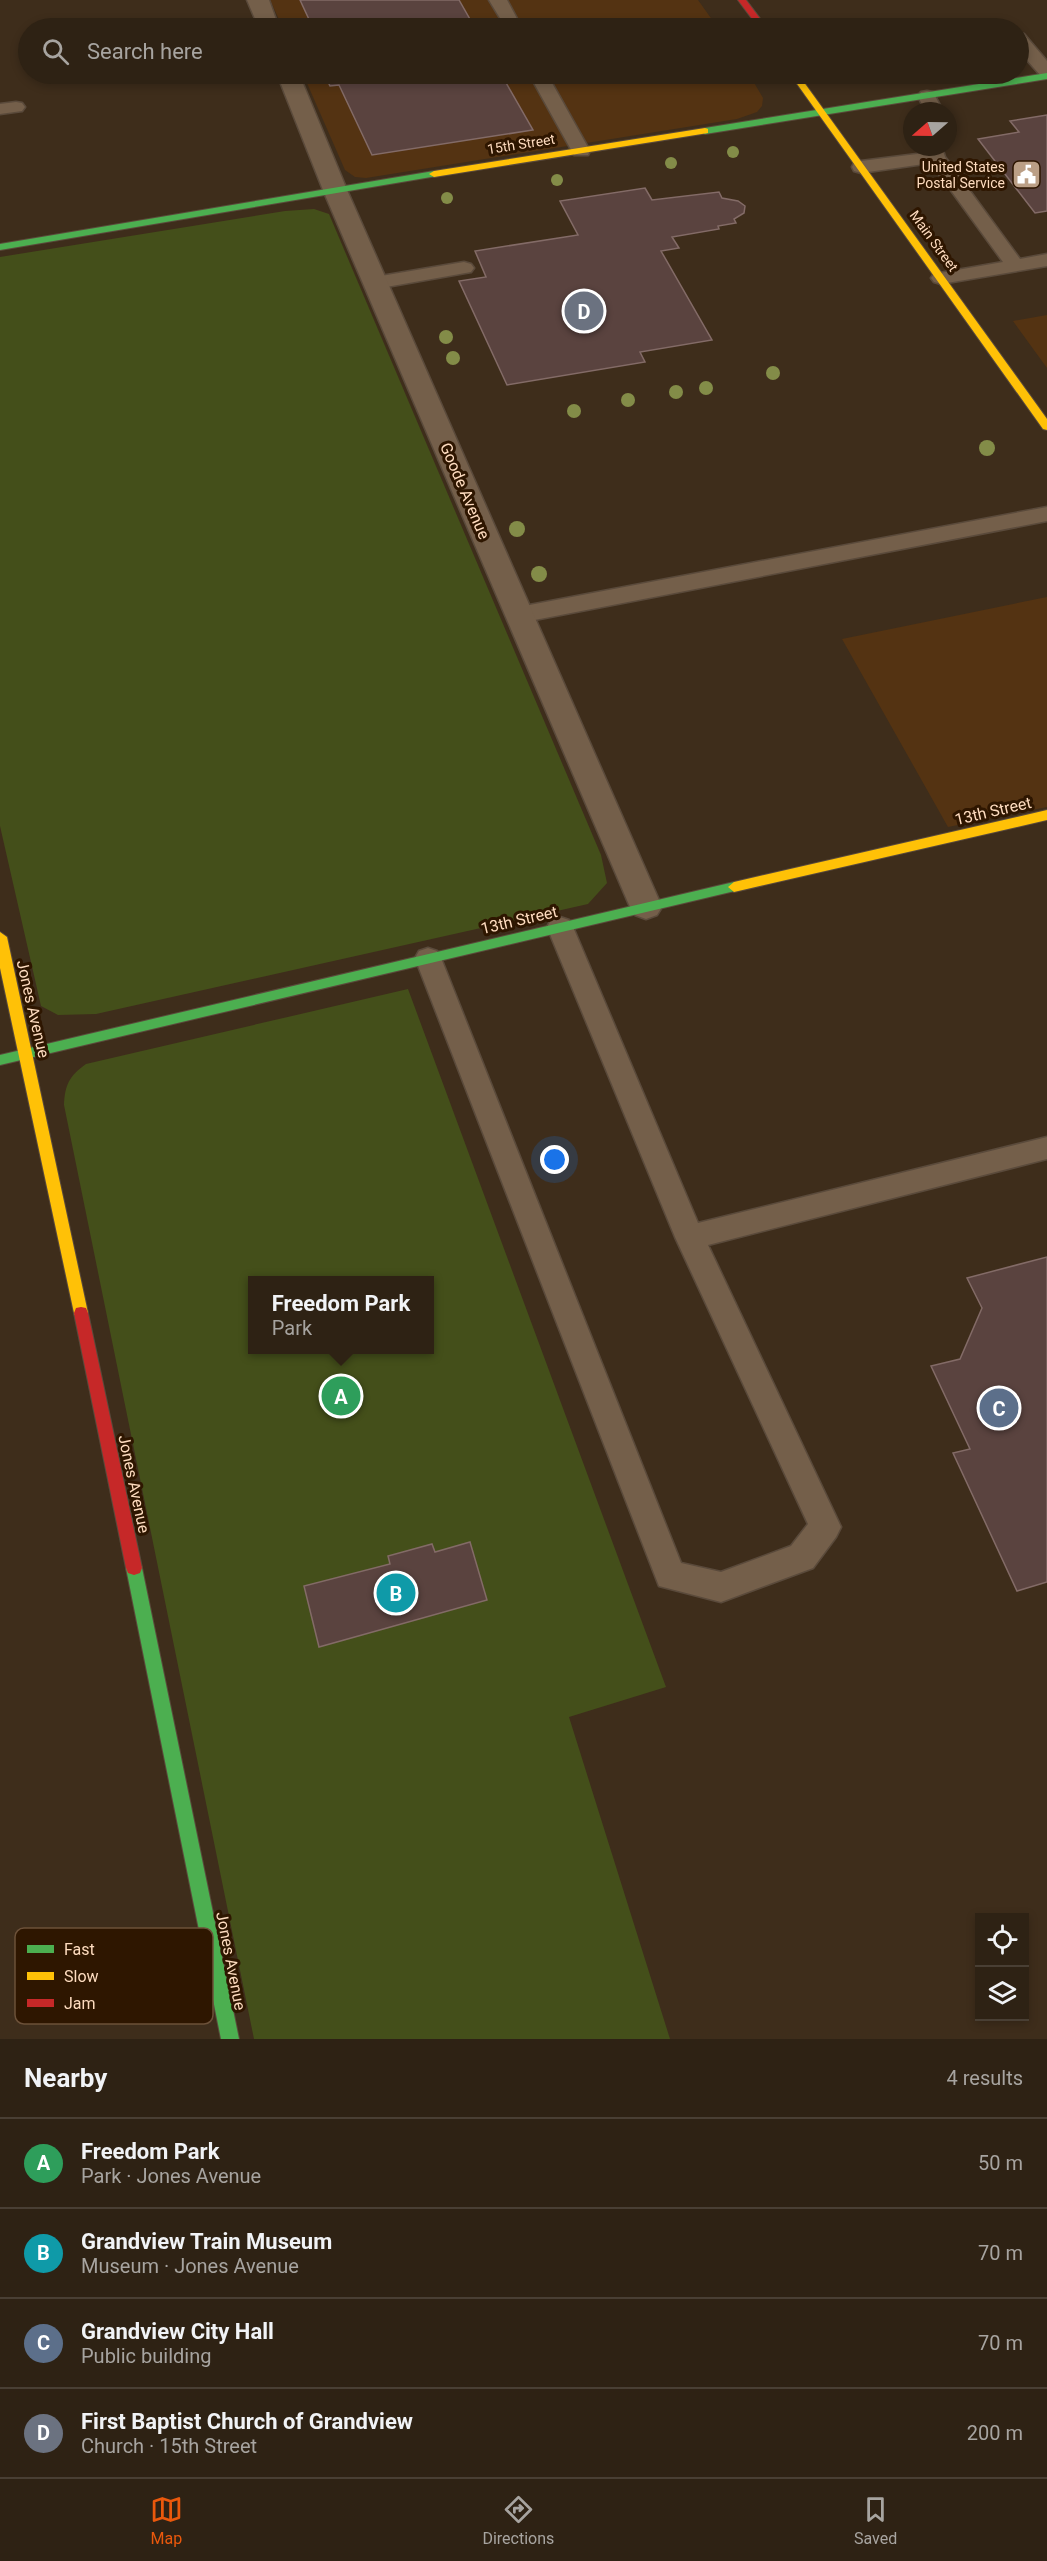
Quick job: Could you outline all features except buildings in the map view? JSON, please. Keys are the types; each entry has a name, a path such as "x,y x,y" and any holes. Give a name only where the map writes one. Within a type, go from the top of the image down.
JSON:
{"street":[{"path":"258,0 265,18"},
{"path":"742,0 756,18"},
{"name":"15th Street","path":"1029,78 1047,74"},
{"name":"Goode Avenue","path":"292,84 335,190 646,907"},
{"name":"Main Street","path":"801,84 1047,427"},
{"name":"15th Street","path":"935,102 1007,84"},
{"name":"15th Street","path":"0,247 335,190 822,112 903,105"},
{"name":"13th Street","path":"0,1060 560,927 1047,815"},
{"name":"Jones Avenue","path":"0,938 27,1054 208,1928"},
{"name":"Jones Avenue","path":"213,1952 230,2039"}],"lane":[{"path":"498,0 508,18"},
{"path":"1029,52 1047,74"},
{"path":"544,84 581,151"},
{"path":"861,167 915,156"},
{"path":"937,156 1015,265"},
{"path":"941,278 1047,260"},
{"path":"375,283 465,268"},
{"path":"519,615 1047,514"},
{"path":"428,958 670,1575 721,1587 801,1557 825,1527 690,1237 560,927"},
{"path":"690,1237 1047,1148"}],"shaded area":[{"path":"270,0 698,0 711,18 278,18"},
{"path":"307,84 755,84 763,98 762,106 757,112 737,119 366,178 355,177 345,170"},
{"path":"1047,315 1047,368 1013,321"},
{"path":"1047,597 1047,807 948,827 842,639"}],"green space":[{"path":"314,209 329,214 601,855 607,883 588,904 96,1014 58,1015 41,1006 0,826 0,257 285,211"},
{"path":"408,989 666,1687 569,1717 670,2039 254,2039 64,1105 69,1081 86,1064"}],"traffic: fast":[{"path":"1029,79 1047,76"},
{"path":"705,131 997,84"},
{"path":"0,247 434,174"},
{"path":"0,1060 734,887"},
{"path":"134,1568 207,1928"},
{"path":"213,1956 230,2039"}],"traffic: slow":[{"path":"801,84 1047,427"},
{"path":"434,174 705,131"},
{"path":"734,887 1047,815"},
{"path":"0,937 81,1313"}],"traffic: jam":[{"path":"742,0 756,18"},
{"path":"81,1313 134,1568"}],"place":[{"name":"United States Postal Service","path":"1026,175"},
{"name":"First Baptist Church of Grandview","path":"584,311"},
{"name":"Freedom Park","path":"341,1396"},
{"name":"Grandview City Hall","path":"999,1408"},
{"name":"Grandview Train Museum","path":"396,1593"}]}
